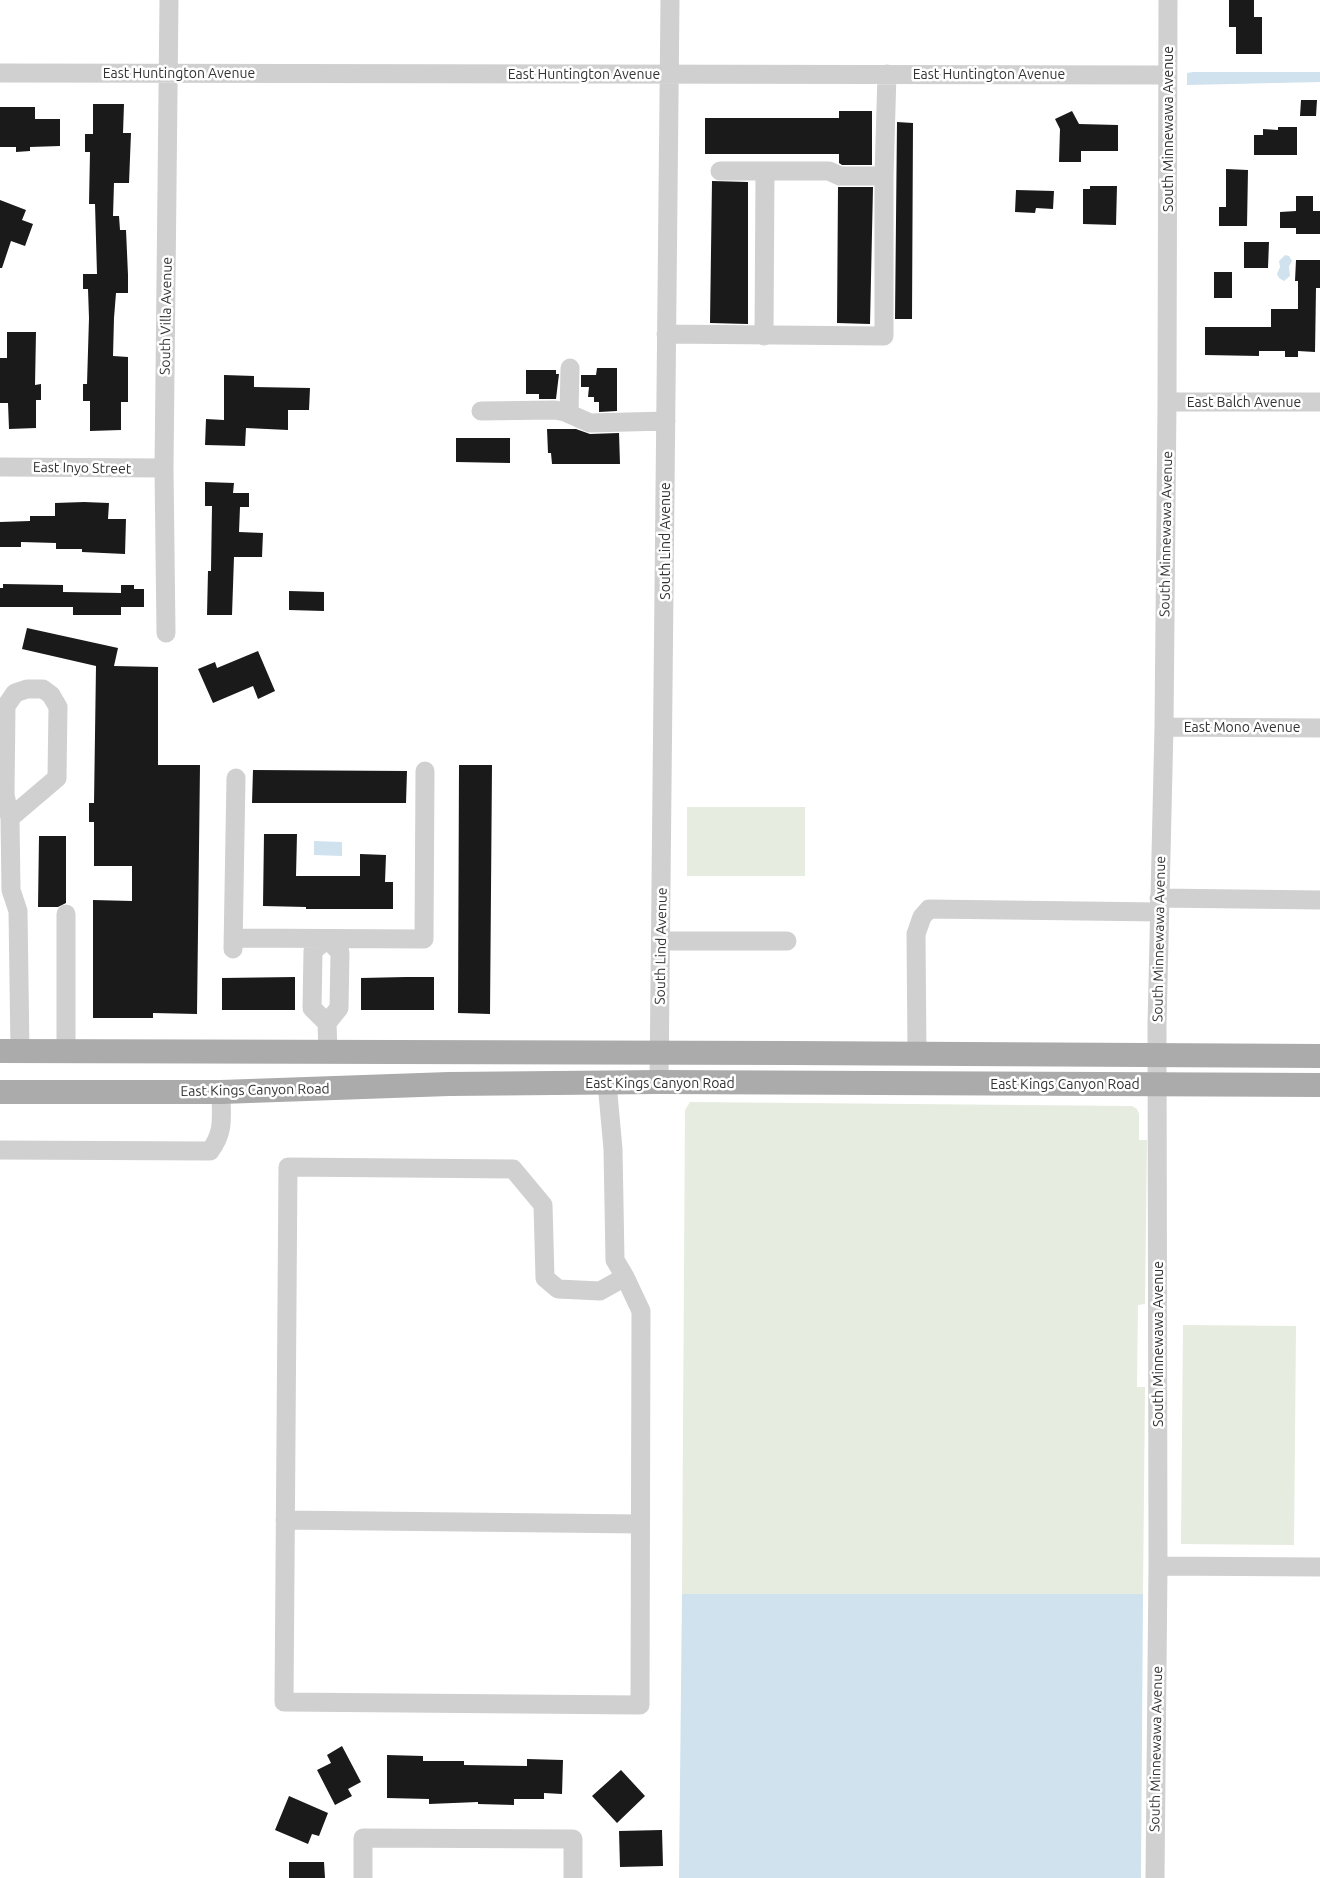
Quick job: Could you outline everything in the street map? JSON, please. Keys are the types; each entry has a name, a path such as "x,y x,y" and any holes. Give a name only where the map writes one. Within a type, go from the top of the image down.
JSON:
{"main road":[{"path":"10,1051 1320,1056"},
{"name":"East Kings Canyon Road","path":"0,1092 221,1092 450,1084 659,1082 1320,1085"}],"street":[{"name":"South Villa Avenue","path":"166,633 164,468 169,0"},
{"name":"South Lind Avenue","path":"659,1082 670,0"},
{"name":"South Minnewawa Avenue","path":"1155,1878 1158,1566 1157,1054 1164,727 1168,0"},
{"name":"East Huntington Avenue","path":"0,73 1167,75"},
{"path":"666,334 884,336 884,176 887,74"},
{"path":"720,171 829,171 840,176 884,176"},
{"path":"764,336 765,171"},
{"path":"570,368 570,414"},
{"name":"East Balch Avenue","path":"1167,402 1320,402"},
{"path":"481,410 549,410 570,414 590,423 666,421"},
{"name":"East Inyo Street","path":"0,467 164,468"},
{"path":"10,818 57,778 58,707 51,695 44,689 27,689 15,693 6,706 4,795 10,818 11,890 18,911 21,1009 10,1051"},
{"name":"East Mono Avenue","path":"1164,727 1320,728"},
{"path":"236,778 233,944 327,939 424,939 425,770"},
{"path":"917,1053 916,934 922,917 929,910 1320,900"},
{"path":"66,914 66,1051"},
{"path":"327,939 340,952 339,1008 328,1023 328,1053"},
{"path":"327,939 313,952 312,1008 328,1023"},
{"path":"661,941 787,941"},
{"path":"607,1083 613,1149 614,1260 625,1277 641,1311 640,1705 284,1702 288,1167 513,1169 543,1205 545,1278 558,1289 600,1291 625,1277"},
{"path":"0,1150 210,1151 219,1139 221,1092"},
{"path":"286,1520 640,1524"},
{"path":"1158,1566 1320,1567"},
{"path":"363,1878 364,1838 574,1839 573,1878"}],"shaded area":[{"path":"687,807 805,807 805,876 687,876"},
{"path":"690,1102 1132,1106 1137,1109 1139,1114 1139,1140 1147,1140 1145,1304 1138,1305 1137,1387 1145,1387 1143,1594 682,1594 685,1110"},
{"path":"1183,1325 1296,1326 1294,1545 1181,1544"}],"water":[{"path":"1320,72 1320,82 1187,85 1187,73"},
{"path":"1285,255 1289,256 1292,261 1289,266 1290,276 1284,281 1277,274 1280,267 1279,261"},
{"path":"314,841 342,842 342,856 314,855"},
{"path":"682,1594 1143,1594 1141,1878 679,1878"}],"building":[{"path":"1229,0 1254,0 1254,17 1262,17 1262,54 1236,54 1236,27 1229,27"},
{"path":"1301,100 1317,100 1316,116 1300,116"},
{"path":"93,104 124,104 123,133 131,133 129,183 114,183 113,216 119,216 120,230 126,230 128,275 128,293 116,293 114,318 113,356 128,357 128,402 121,402 121,430 90,431 90,401 83,401 83,384 87,384 89,318 88,289 83,289 83,274 97,274 95,204 89,204 90,152 85,152 85,134 93,134"},
{"path":"0,107 35,107 35,119 60,119 60,146 30,147 30,151 16,152 16,147 0,147"},
{"path":"839,111 872,111 872,165 842,165 839,163 839,154 705,154 705,118 839,118"},
{"path":"1072,111 1079,124 1118,125 1118,151 1081,151 1081,162 1059,162 1060,129 1055,119"},
{"path":"897,122 913,123 912,319 895,319"},
{"path":"1278,127 1297,127 1297,155 1254,155 1254,135 1263,135 1263,129 1278,130"},
{"path":"1226,169 1248,170 1247,226 1219,226 1219,207 1226,207"},
{"path":"712,181 748,182 748,324 710,323"},
{"path":"1090,186 1117,186 1116,225 1083,224 1083,189 1090,189"},
{"path":"838,187 873,187 870,324 837,323"},
{"path":"1016,190 1054,191 1053,209 1036,208 1035,213 1015,212"},
{"path":"1296,196 1313,196 1313,211 1320,211 1320,234 1296,234 1296,228 1280,228 1280,212 1296,211"},
{"path":"0,200 26,210 22,220 33,224 25,246 11,241 2,268 0,268"},
{"path":"1244,242 1269,242 1268,268 1244,268"},
{"path":"1296,260 1320,260 1320,288 1316,288 1315,352 1298,351 1298,357 1285,357 1285,351 1259,351 1259,356 1205,355 1205,327 1271,327 1271,309 1298,309 1298,281 1295,281"},
{"path":"1214,272 1232,272 1232,298 1214,298"},
{"path":"7,332 36,332 35,385 41,384 41,400 36,400 36,428 9,429 8,403 0,403 0,358 7,358"},
{"path":"597,368 617,368 617,411 599,412 599,402 594,402 594,397 588,397 589,387 581,387 581,375 596,375"},
{"path":"526,370 556,370 556,374 559,374 556,399 539,399 539,394 526,394"},
{"path":"224,375 254,376 254,387 310,388 309,410 288,410 288,430 246,428 245,446 205,445 206,419 224,420"},
{"path":"547,429 576,429 590,434 619,433 620,464 552,464 551,453 548,453"},
{"path":"456,438 510,438 510,463 456,462"},
{"path":"205,482 234,483 233,493 249,493 249,507 240,507 239,532 263,533 262,557 234,557 232,615 207,615 208,571 211,571 212,506 205,506"},
{"path":"55,503 109,503 108,519 126,519 125,554 82,552 82,549 56,549 56,543 21,542 21,547 0,547 0,522 30,521 30,516 55,516"},
{"path":"3,584 63,585 63,592 121,593 121,585 134,585 134,589 144,589 144,607 121,607 121,615 73,615 73,607 0,607 0,588 3,588"},
{"path":"289,591 324,592 324,611 289,610"},
{"path":"27,628 118,648 114,666 158,667 158,765 200,765 197,1014 153,1013 153,1018 93,1018 93,900 132,901 132,866 94,866 94,822 89,822 89,803 94,803 96,666 22,649"},
{"path":"258,651 275,691 258,699 253,686 213,703 198,669 215,662 217,668"},
{"path":"459,765 492,765 490,1014 458,1013"},
{"path":"253,770 407,771 406,803 252,803"},
{"path":"264,834 297,834 296,876 360,876 360,854 386,855 385,882 393,882 393,909 306,909 306,907 263,906"},
{"path":"39,836 66,836 66,903 58,907 38,907"},
{"path":"295,977 295,1010 222,1010 222,978"},
{"path":"434,977 434,1010 361,1010 361,978"},
{"path":"342,1746 361,1782 348,1789 352,1796 335,1805 317,1770 331,1763 327,1755"},
{"path":"387,1755 423,1756 423,1761 464,1761 464,1765 527,1766 527,1759 563,1760 562,1794 544,1793 544,1799 514,1799 514,1805 478,1804 478,1802 429,1804 429,1799 387,1798"},
{"path":"621,1770 645,1796 617,1823 592,1796"},
{"path":"289,1796 328,1813 319,1836 312,1834 308,1844 275,1830"},
{"path":"662,1830 663,1866 620,1867 619,1831"},
{"path":"289,1862 324,1862 325,1878 289,1878"}]}
